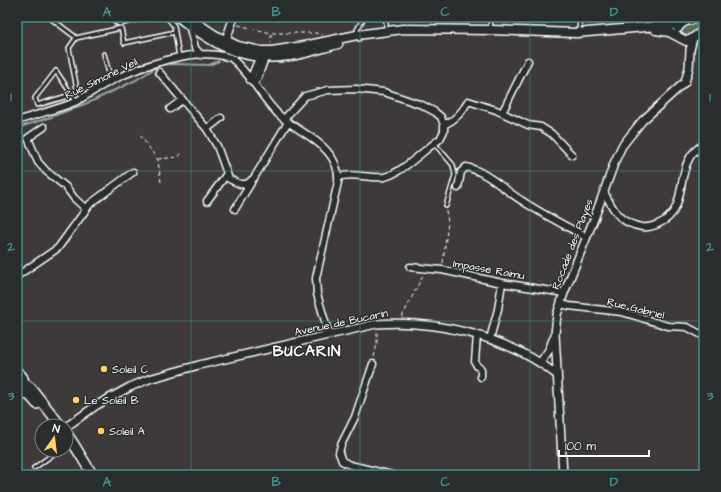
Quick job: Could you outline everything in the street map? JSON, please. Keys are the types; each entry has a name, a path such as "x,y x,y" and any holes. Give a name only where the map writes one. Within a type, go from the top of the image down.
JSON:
{"main road":[{"path":"178,17 188,21 242,54 262,57 292,56 369,34 386,31 410,29 578,33 680,24 700,17"},
{"path":"680,24 677,30 680,38"},
{"path":"642,28 669,32 688,41 704,30"},
{"path":"225,44 250,49 272,51 358,37"},
{"path":"17,372 22,376 24,383 22,389 18,392 30,396 48,418"},
{"path":"24,383 31,388 55,418"},
{"path":"74,446 93,475"},
{"path":"74,453 81,458"}],"street":[{"path":"225,44 233,20"},
{"path":"188,21 195,48 201,55"},
{"path":"680,38 690,50"},
{"name":"Rocade des Playes","path":"563,475 560,450 555,334 560,304 622,146 642,121 685,82 689,68 690,50 693,38"},
{"path":"250,49 262,57"},
{"path":"252,82 262,57 272,51"},
{"name":"Rue Simone Veil","path":"17,121 57,109 83,98 111,81 130,72 160,61 179,57 223,55 231,58 273,108 286,121 322,146 328,152 336,164 338,177"},
{"path":"502,113 528,61"},
{"path":"159,72 207,129 217,146 228,179 240,184 248,184 254,178"},
{"path":"235,209 286,121 305,96 328,90 356,89 384,92 422,105 435,112 441,118 444,125 444,131 440,139 394,174 384,177 353,175 338,177 316,278 317,294 328,335"},
{"path":"170,109 182,100"},
{"path":"444,125 454,120 468,102 490,108 528,125 541,127 552,134 572,155"},
{"path":"207,129 221,118"},
{"path":"44,128 28,138 38,162 46,171 66,187 74,198 86,209"},
{"path":"604,192 615,212 630,224 644,227 657,225 666,220 672,214 677,204 688,159 704,144"},
{"path":"458,188 462,172 466,167 473,169 505,188 523,202 586,237"},
{"path":"17,276 58,248 90,204 133,172"},
{"path":"207,201 226,175"},
{"name":"Impasse Raimu","path":"410,267 442,270 502,283 564,292"},
{"path":"490,338 498,309 502,283"},
{"name":"Rue Gabriel","path":"560,304 622,312 668,326 687,327 704,336"},
{"name":"Avenue de Bucarin","path":"74,421 97,405 130,387 149,379 199,365 377,324 399,323 434,326 477,335 490,338 540,361 552,365 556,363"},
{"path":"540,361 549,350 555,334"},
{"path":"477,335 475,362 481,369 481,377"},
{"name":"Avenue de Bucarin","path":"540,361 557,375"},
{"path":"373,364 356,417 341,445 339,453 342,461 350,466 392,475"}],"lane":[{"path":"49,17 74,36"},
{"path":"112,17 115,22 119,24 149,17"},
{"path":"167,17 174,26 179,57"},
{"path":"358,37 357,30 364,17"},
{"path":"386,31 386,21 388,17"},
{"path":"490,17 491,30"},
{"path":"578,33 580,17"},
{"path":"83,98 77,89 69,48 76,38 121,28 124,43 175,32"},
{"path":"104,54 111,81"},
{"path":"71,95 37,105 35,98 56,71 76,101"},
{"path":"434,143 453,165 455,175 446,206"},
{"path":"34,468 48,458"}],"path":[{"path":"233,20 261,32 271,34 316,33 327,36"},
{"path":"271,34 272,51"},
{"path":"140,136 158,160 161,183"},
{"path":"158,160 178,157 182,153"},
{"path":"442,270 448,222 446,206"},
{"path":"399,323 426,269"},
{"path":"373,364 377,344 377,324"}],"green space":[{"path":"700,17 704,17 704,30 690,40 677,33 677,30"}],"waterway":[{"path":"17,128 90,102 136,80 160,65 209,65 219,61"}],"place":[{"name":"Soleil C","path":"104,369"},
{"name":"Le Soleil B","path":"76,400"},
{"name":"Soleil A","path":"101,431"}],"district":[{"name":"BUCARIN","path":"307,351"}]}
